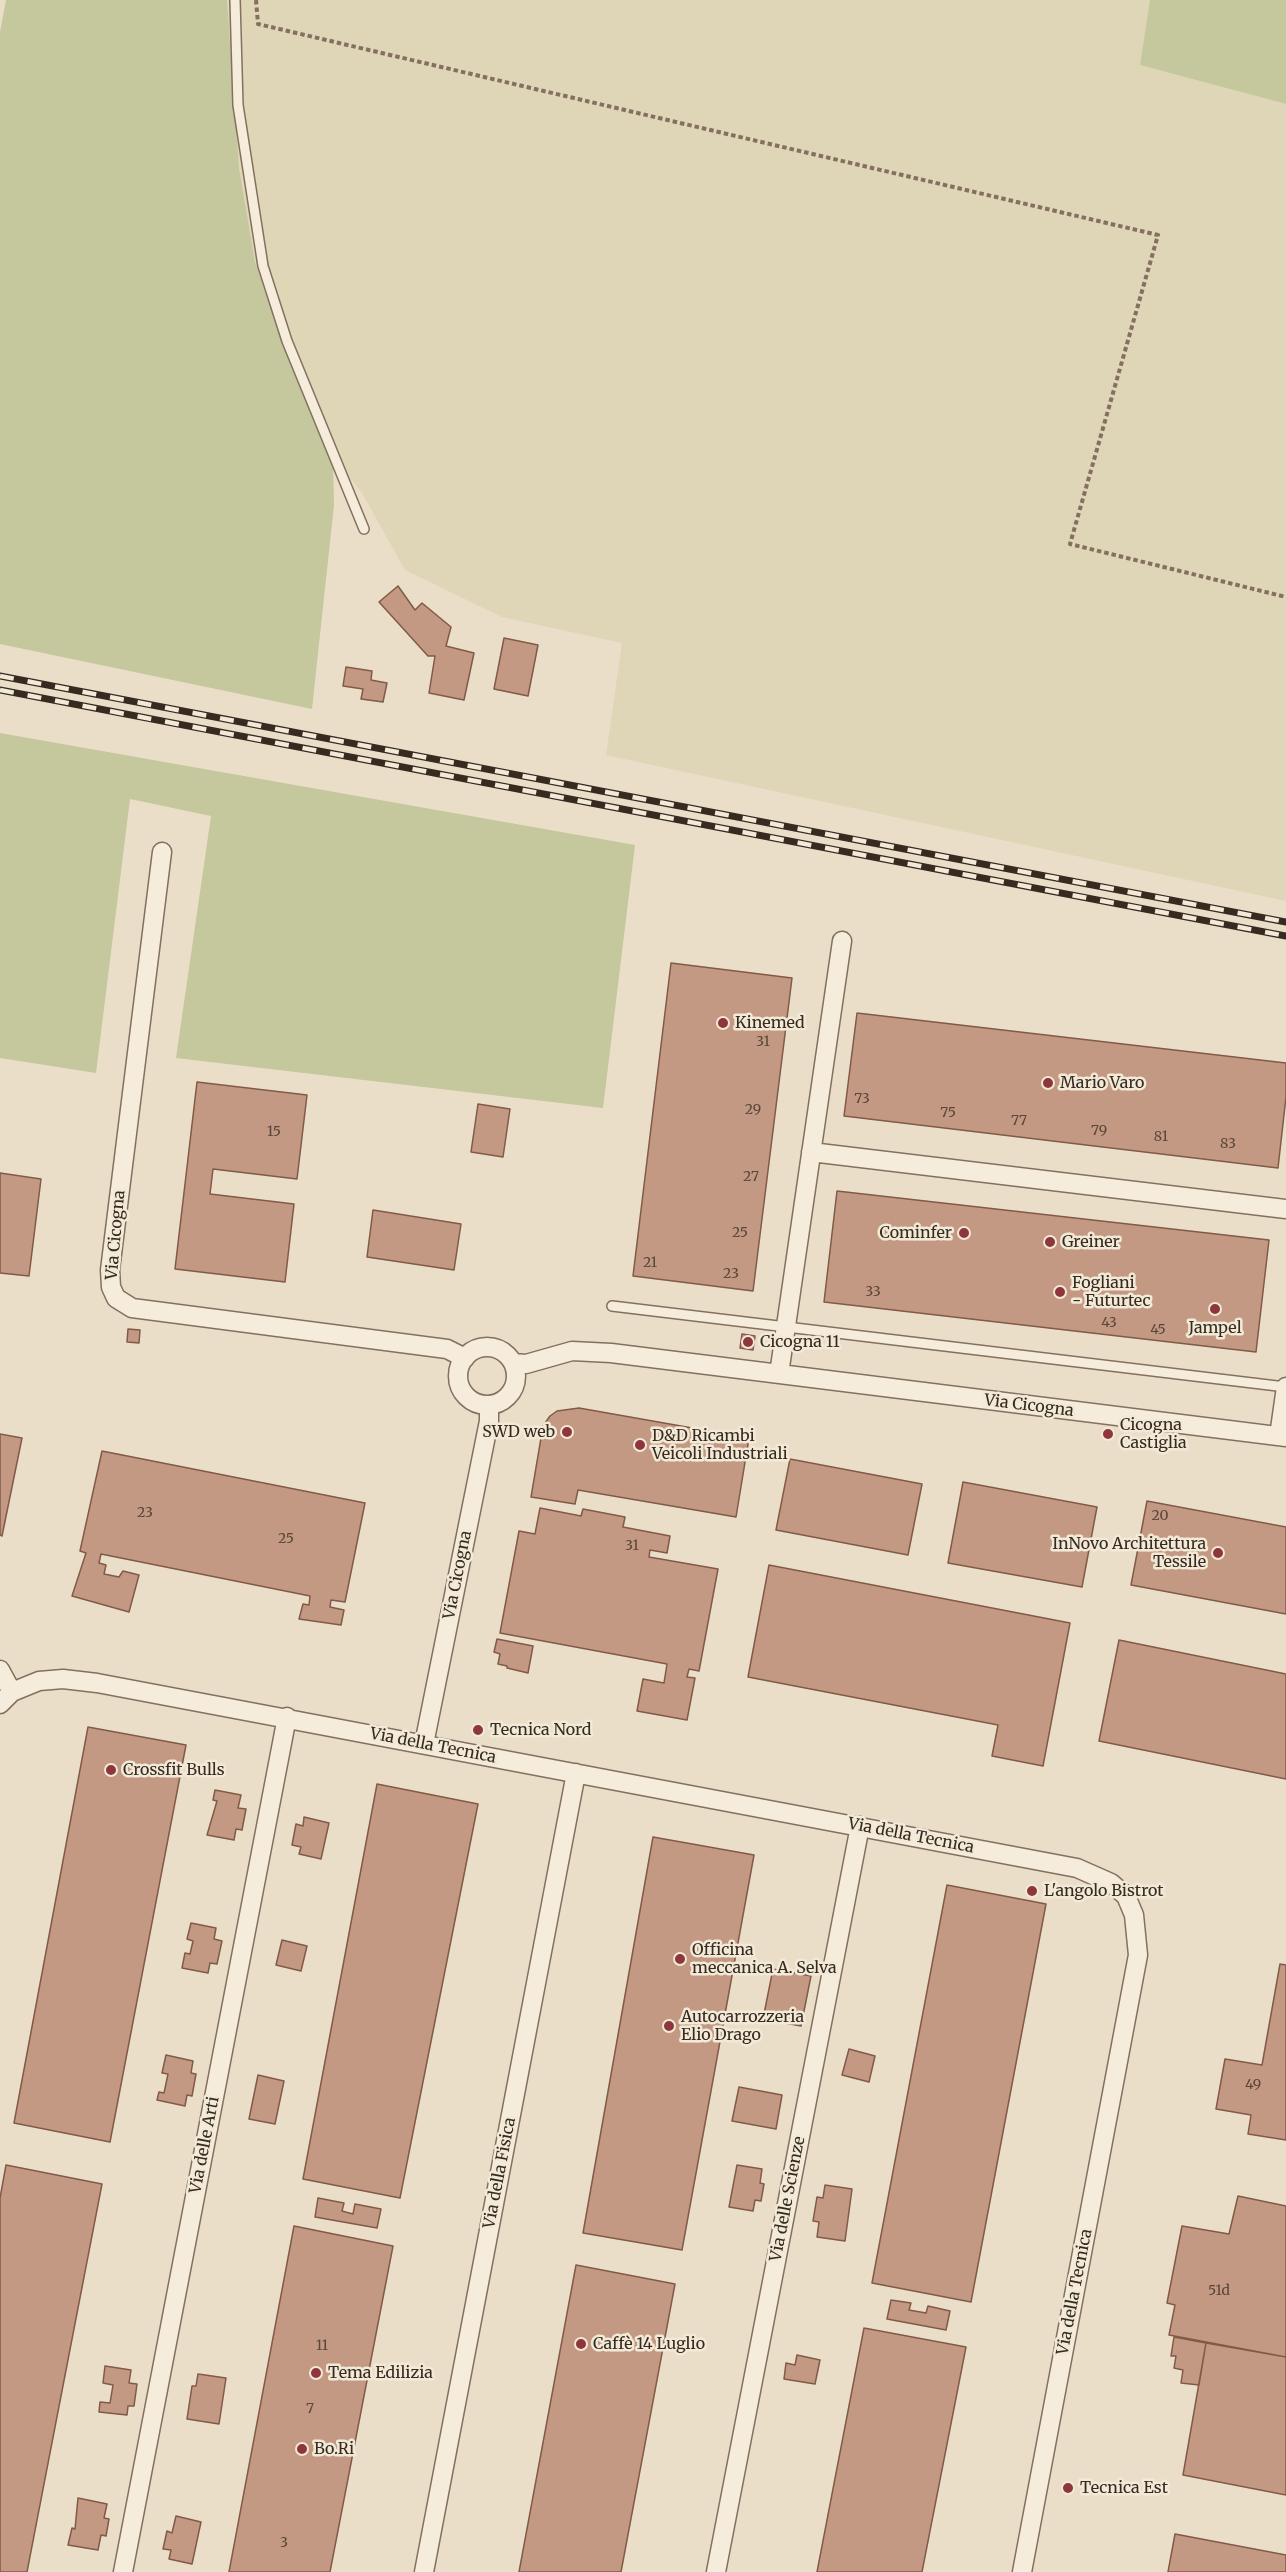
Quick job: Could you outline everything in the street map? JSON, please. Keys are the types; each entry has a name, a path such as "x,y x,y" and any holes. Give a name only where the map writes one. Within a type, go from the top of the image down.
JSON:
{"street":[{"name":"Via Cicogna","path":"162,852 111,1270 111,1287 116,1298 132,1308 447,1348 465,1358"},
{"path":"779,1374 842,941"},
{"path":"811,1152 1286,1209"},
{"path":"491,1347 508,1356 513,1363 516,1373 512,1391 498,1404 489,1405 470,1400 464,1393 458,1376 465,1358 472,1352 491,1347"},
{"name":"Via Cicogna","path":"513,1363 526,1364 572,1351 779,1374 1282,1437 1286,1387"},
{"name":"Via Cicogna","path":"424,1744 489,1421 489,1405"},
{"name":"Via della Tecnica","path":"0,1670 6,1698 39,1681 63,1679 287,1717 1077,1868 1112,1883 1126,1896 1134,1915 1138,1955 1022,2572"},
{"name":"Via delle Arti","path":"123,2572 287,1717"},
{"name":"Via della Fisica","path":"424,2572 576,1773"},
{"name":"Via delle Scienze","path":"716,2572 860,1826"}],"lane":[{"path":"235,0 238,105 263,266 291,351 364,528"},
{"path":"612,1306 1286,1387"}],"path":[{"path":"256,0 258,24 1158,235 1070,544 1286,597"}],"shaded area":[{"path":"227,0 1150,0 1140,65 1286,104 1286,901 606,755 622,643 502,617 405,570 362,493 333,457 290,363 255,262 239,168"}],"green space":[{"path":"6,0 227,0 239,168 255,262 290,363 333,457 334,505 312,709 0,644 0,32"},
{"path":"1150,0 1286,0 1286,104 1140,65"},
{"path":"0,733 635,845 603,1108 176,1058 211,816 130,799 96,1073 0,1058"}],"building":[{"path":"398,586 415,610 422,603 451,627 446,646 474,653 464,700 429,693 435,656 428,656 379,602"},
{"path":"504,638 538,645 528,696 494,689"},
{"path":"346,667 372,671 371,680 387,683 383,702 361,699 363,689 343,686"},
{"path":"671,963 792,978 753,1291 633,1276"},
{"path":"857,1013 1286,1063 1286,1097 1278,1168 844,1116"},
{"path":"197,1082 307,1095 297,1179 213,1169 210,1194 294,1204 285,1282 175,1269"},
{"path":"478,1104 510,1109 503,1157 471,1152"},
{"path":"0,1173 41,1179 29,1276 0,1273"},
{"path":"837,1191 1269,1240 1256,1352 824,1302"},
{"path":"373,1210 461,1224 454,1270 367,1257"},
{"path":"128,1329 140,1330 139,1343 127,1342"},
{"name":"Cicogna 11","path":"742,1334 755,1336 753,1350 740,1348"},
{"path":"579,1408 749,1438 736,1517 578,1490 575,1504 531,1497 543,1426 557,1411"},
{"path":"0,1434 22,1438 2,1536 0,1535"},
{"path":"102,1451 365,1503 345,1602 331,1600 330,1607 344,1610 341,1625 299,1619 303,1604 309,1605 310,1596 101,1554 99,1563 106,1565 104,1574 119,1577 123,1571 139,1575 129,1612 72,1596 86,1553 80,1551"},
{"path":"790,1459 922,1484 908,1555 776,1530"},
{"path":"963,1482 1097,1507 1082,1587 948,1563"},
{"path":"1147,1501 1286,1527 1286,1614 1131,1585"},
{"path":"540,1508 581,1516 583,1509 625,1517 623,1527 670,1536 667,1553 650,1550 649,1557 718,1569 699,1671 689,1669 687,1677 695,1678 687,1720 637,1711 643,1679 664,1683 667,1664 500,1633 519,1531 535,1534"},
{"path":"769,1565 1070,1623 1043,1766 992,1756 998,1725 748,1677"},
{"path":"497,1639 533,1646 528,1673 498,1664 500,1654 494,1652"},
{"path":"1119,1640 1286,1674 1286,1779 1099,1741"},
{"path":"88,1727 186,1745 110,2142 14,2123"},
{"path":"377,1784 478,1804 400,2198 303,2179"},
{"path":"215,1790 241,1795 238,1808 246,1809 242,1830 236,1829 234,1840 207,1835 217,1801 213,1800"},
{"path":"304,1817 329,1823 321,1859 299,1854 301,1847 292,1845 296,1824 303,1826"},
{"path":"653,1837 754,1855 682,2250 583,2233"},
{"path":"947,1885 1046,1904 971,2302 872,2283"},
{"path":"191,1923 216,1928 214,1939 222,1941 217,1964 210,1963 208,1973 182,1968 185,1953 190,1954 193,1941 187,1939"},
{"path":"282,1940 307,1946 301,1971 276,1965"},
{"path":"1280,1964 1286,1965 1286,2140 1248,2134 1251,2115 1216,2109 1225,2059 1262,2065"},
{"path":"773,1969 811,1976 801,2026 763,2019"},
{"path":"849,2049 875,2056 869,2082 842,2075"},
{"path":"166,2055 193,2061 191,2073 196,2074 192,2096 187,2095 185,2106 157,2100 159,2092 164,2093 168,2074 162,2073"},
{"path":"258,2075 284,2081 275,2124 249,2119"},
{"path":"739,2087 782,2095 776,2129 732,2121"},
{"path":"6,2165 102,2184 27,2572 0,2572 0,2198"},
{"path":"737,2165 762,2169 760,2183 764,2184 761,2201 755,2200 753,2211 729,2207"},
{"path":"825,2185 852,2189 845,2241 817,2237 819,2222 813,2221 817,2197 823,2198"},
{"path":"1238,2196 1286,2206 1286,2357 1169,2335 1175,2305 1167,2303 1182,2226 1229,2234"},
{"path":"318,2198 344,2203 342,2211 353,2214 355,2204 381,2209 377,2228 315,2217"},
{"path":"294,2226 393,2246 330,2572 229,2572"},
{"path":"576,2265 675,2284 621,2572 519,2572"},
{"path":"891,2300 911,2303 909,2310 926,2313 928,2306 950,2311 946,2330 887,2319"},
{"path":"864,2328 966,2347 922,2572 817,2572"},
{"path":"1174,2337 1206,2343 1199,2385 1181,2383 1183,2370 1174,2368 1176,2356 1171,2356"},
{"path":"1206,2343 1286,2357 1286,2495 1183,2475"},
{"path":"797,2355 820,2360 815,2384 784,2379 786,2363 795,2365"},
{"path":"105,2366 131,2370 129,2383 137,2384 134,2406 128,2406 127,2415 99,2412 100,2402 110,2403 113,2385 103,2383"},
{"path":"198,2374 226,2378 219,2424 187,2419 192,2386 196,2386"},
{"path":"78,2498 107,2504 104,2518 109,2519 106,2536 101,2535 98,2550 68,2545 72,2528 75,2529"},
{"path":"176,2516 201,2522 192,2564 169,2559 171,2550 163,2549 167,2531 172,2533"},
{"path":"1175,2534 1286,2555 1286,2572 1168,2572"}],"railway":[{"path":"0,676 1286,922"},
{"path":"0,690 1286,936"}],"place":[{"name":"Kinemed","path":"723,1023"},
{"name":"Mario Varo","path":"1048,1083"},
{"name":"Cominfer","path":"964,1233"},
{"name":"Greiner","path":"1050,1242"},
{"name":"Fogliani - Futurtec","path":"1060,1292"},
{"name":"Jampel","path":"1215,1309"},
{"name":"Cicogna 11","path":"748,1342"},
{"name":"SWD web","path":"567,1432"},
{"name":"Cicogna Castiglia","path":"1108,1434"},
{"name":"D&D Ricambi Veicoli Industriali","path":"640,1445"},
{"name":"InNovo Architettura Tessile","path":"1218,1553"},
{"name":"Tecnica Nord","path":"478,1730"},
{"name":"Crossfit Bulls","path":"111,1770"},
{"name":"L'angolo Bistrot","path":"1032,1891"},
{"name":"Officina meccanica A. Selva","path":"680,1959"},
{"name":"Autocarrozzeria Elio Drago","path":"669,2026"},
{"name":"Caffè 14 Luglio","path":"581,2344"},
{"name":"Tema Edilizia","path":"316,2373"},
{"name":"Bo.Ri","path":"302,2449"},
{"name":"Tecnica Est","path":"1068,2488"}]}
